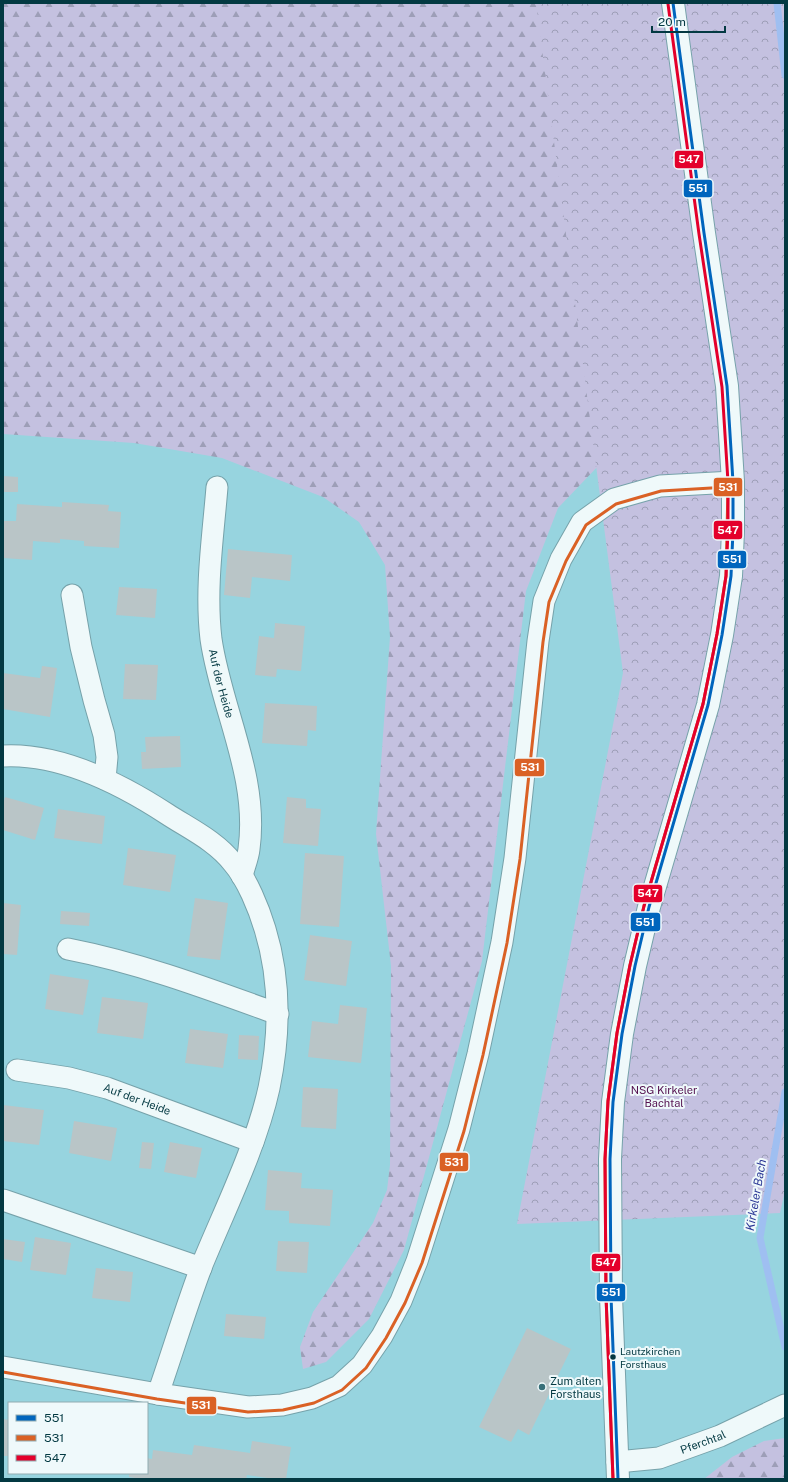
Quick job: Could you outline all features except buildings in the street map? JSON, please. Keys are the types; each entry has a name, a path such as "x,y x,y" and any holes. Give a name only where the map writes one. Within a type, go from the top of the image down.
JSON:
{"main road":[{"path":"617,1471 611,1280 610,1159 613,1102 622,1034 635,966 649,907 708,705 722,635 731,576 733,531 733,482 727,386 704,233 673,3"}],"street":[{"path":"3,1367 158,1394 248,1407 282,1405 312,1398 339,1386 362,1365 382,1336 401,1301 417,1261 459,1130 478,1054 502,942 515,858 538,641 544,601 561,559 582,522 614,499 660,486 733,482"},
{"name":"Auf der Heide","path":"217,487 208,595 211,639 219,676 244,766 251,811 249,850 242,876"},
{"path":"72,595 80,647 104,735 107,757 105,779"},
{"path":"3,756 17,755 57,762 105,779 160,809 216,845 234,864 242,876 260,912 269,943 276,977 278,1014 276,1046 269,1088 253,1142 201,1268 158,1394"},
{"path":"68,949 104,956 179,979 278,1014"},
{"name":"Auf der Heide","path":"17,1070 69,1078 107,1088 253,1142"},
{"path":"3,1200 201,1268"},
{"name":"Pferchtal","path":"617,1471 659,1458 720,1436 785,1405"}],"green space":[{"path":"3,3 660,3 645,417 558,508 526,591 482,961 404,1250 369,1319 326,1362 303,1369 300,1347 313,1312 373,1223 387,1190 390,1165 391,966 376,834 390,637 385,565 359,522 323,497 222,458 134,443 3,434"},
{"name":"NSG Kirkeler Bachtal","path":"536,3 785,3 785,1191 780,1213 517,1224 623,673"},
{"path":"785,1438 785,1479 704,1479 732,1457 764,1441"}],"waterway":[{"name":"Kirkeler Bach","path":"777,3 785,75"},
{"name":"Kirkeler Bach","path":"785,1092 760,1238 785,1347"}],"transit line":[{"name":"551","path":"618,1479 611,1296 610,1159 613,1102 622,1034 635,966 649,907 708,705 722,635 731,576 733,531 733,482 727,386 704,233 673,3"},
{"name":"547","path":"613,1479 606,1296 605,1159 608,1101 617,1033 630,965 644,906 703,704 717,634 726,576 728,531 728,482 722,387 699,234 668,4"},
{"name":"531","path":"3,1372 157,1399 248,1412 283,1410 314,1403 342,1390 366,1368 386,1338 405,1303 422,1263 464,1131 483,1055 507,943 520,859 543,642 549,602 566,561 586,525 616,504 661,491 728,487 726,576 717,634 703,704 644,906 630,965 617,1033 608,1101 605,1159 606,1296 613,1479"}],"place":[{"name":"Lautzkirchen Forsthaus","path":"613,1357"},
{"name":"Zum alten Forsthaus","path":"542,1387"}]}
